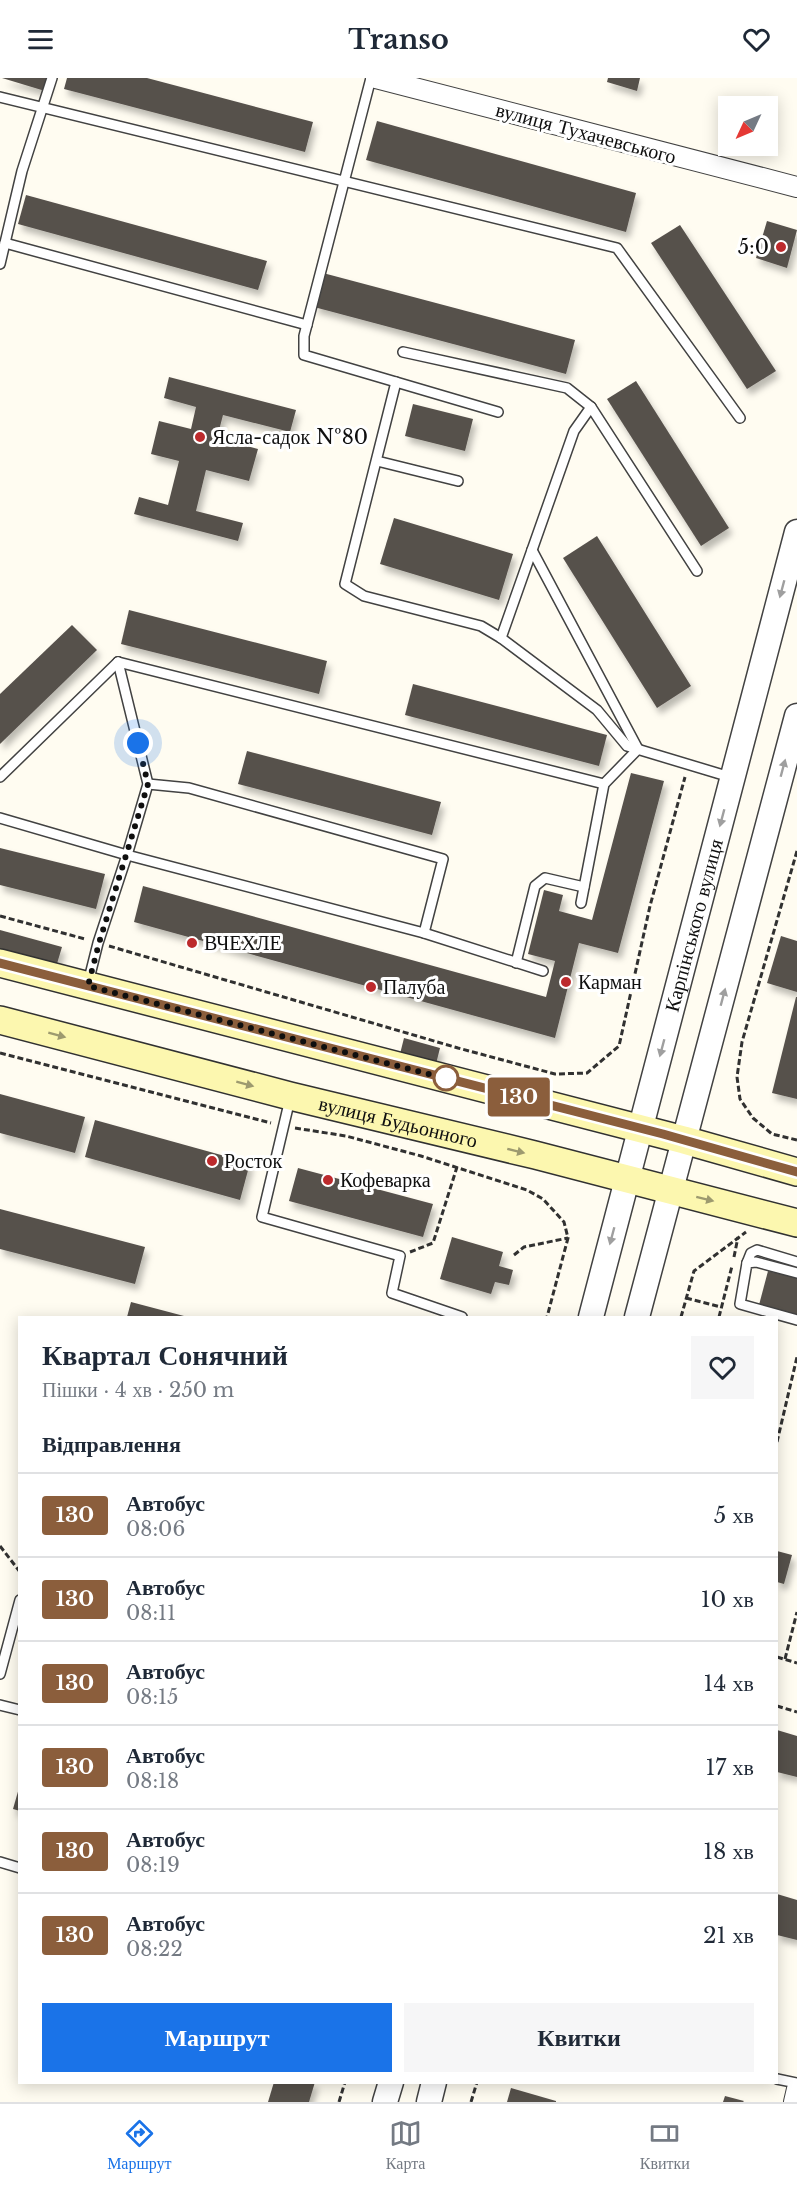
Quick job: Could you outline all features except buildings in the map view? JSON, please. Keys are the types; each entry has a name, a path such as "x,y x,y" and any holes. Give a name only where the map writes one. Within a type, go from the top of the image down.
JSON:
{"main road":[{"path":"0,963 641,1128 797,1172"},
{"name":"вулиця Будьонного","path":"0,1020 290,1096 797,1222"}],"street":[{"name":"вулиця Тухачевського","path":"374,78 797,187"},
{"name":"Карпінського вулиця","path":"591,1316 797,532"},
{"path":"637,1316 797,716"},
{"path":"385,2102 390,2084"},
{"path":"429,2102 434,2084"},
{"path":"794,2102 797,2089"}],"lane":[{"path":"0,264 22,171 44,109 52,78"},
{"path":"374,78 306,325 304,355 498,412"},
{"path":"0,97 617,248 740,418"},
{"path":"5,243 306,325"},
{"path":"403,352 567,388 591,407 697,571"},
{"path":"396,382 345,585 364,596 481,626 501,638 597,710 627,746 733,778"},
{"path":"501,638 574,431 591,407"},
{"path":"376,461 458,481"},
{"path":"532,550 638,749"},
{"path":"118,662 604,784"},
{"path":"0,777 118,662"},
{"path":"88,986 148,784 118,662"},
{"path":"581,903 604,784 638,749"},
{"path":"148,784 189,788 443,859 424,933"},
{"path":"0,818 127,855 424,933 543,971"},
{"path":"516,963 536,886 545,878 584,887"},
{"path":"290,1096 262,1217 400,1256 392,1293 459,1316"},
{"path":"797,1262 757,1250 751,1253 747,1263 740,1304 797,1320"},
{"path":"747,1263 797,1273"},
{"path":"0,1674 18,1607"},
{"path":"0,1705 18,1710"},
{"path":"0,1862 18,1867"},
{"path":"778,2079 797,2083"}],"path":[{"path":"0,916 555,1074 586,1073 619,1046 650,906 689,764"},
{"path":"797,851 742,1042 737,1077 740,1099 753,1118 772,1134 797,1140"},
{"path":"0,1053 283,1126 346,1136 458,1166 527,1190 543,1199 564,1222 568,1238 547,1316"},
{"path":"400,1256 433,1243 458,1166"},
{"path":"681,1316 694,1271 747,1231"},
{"path":"719,1316 738,1237"},
{"path":"514,1255 524,1247 568,1238"},
{"path":"686,1298 732,1309"},
{"path":"778,1438 797,1357"},
{"path":"0,1546 18,1569"},
{"path":"785,1659 797,1612"},
{"path":"778,1657 797,1663"},
{"path":"778,1706 797,1712"},
{"path":"339,2102 344,2084"},
{"path":"471,2102 476,2084"}],"bus line":[{"name":"130","path":"0,963 663,1134 797,1172"}],"place":[{"name":"5:0","path":"781,247"},
{"name":"Ясла-садок №80","path":"200,437"},
{"name":"ВЧЕХЛЕ","path":"192,943"},
{"name":"Карман","path":"566,982"},
{"name":"Палуба","path":"371,987"},
{"name":"Росток","path":"212,1161"},
{"name":"Кофеварка","path":"328,1180"}],"route":[{"path":"138,743 148,784 88,986 456,1081 446,1078"}]}
